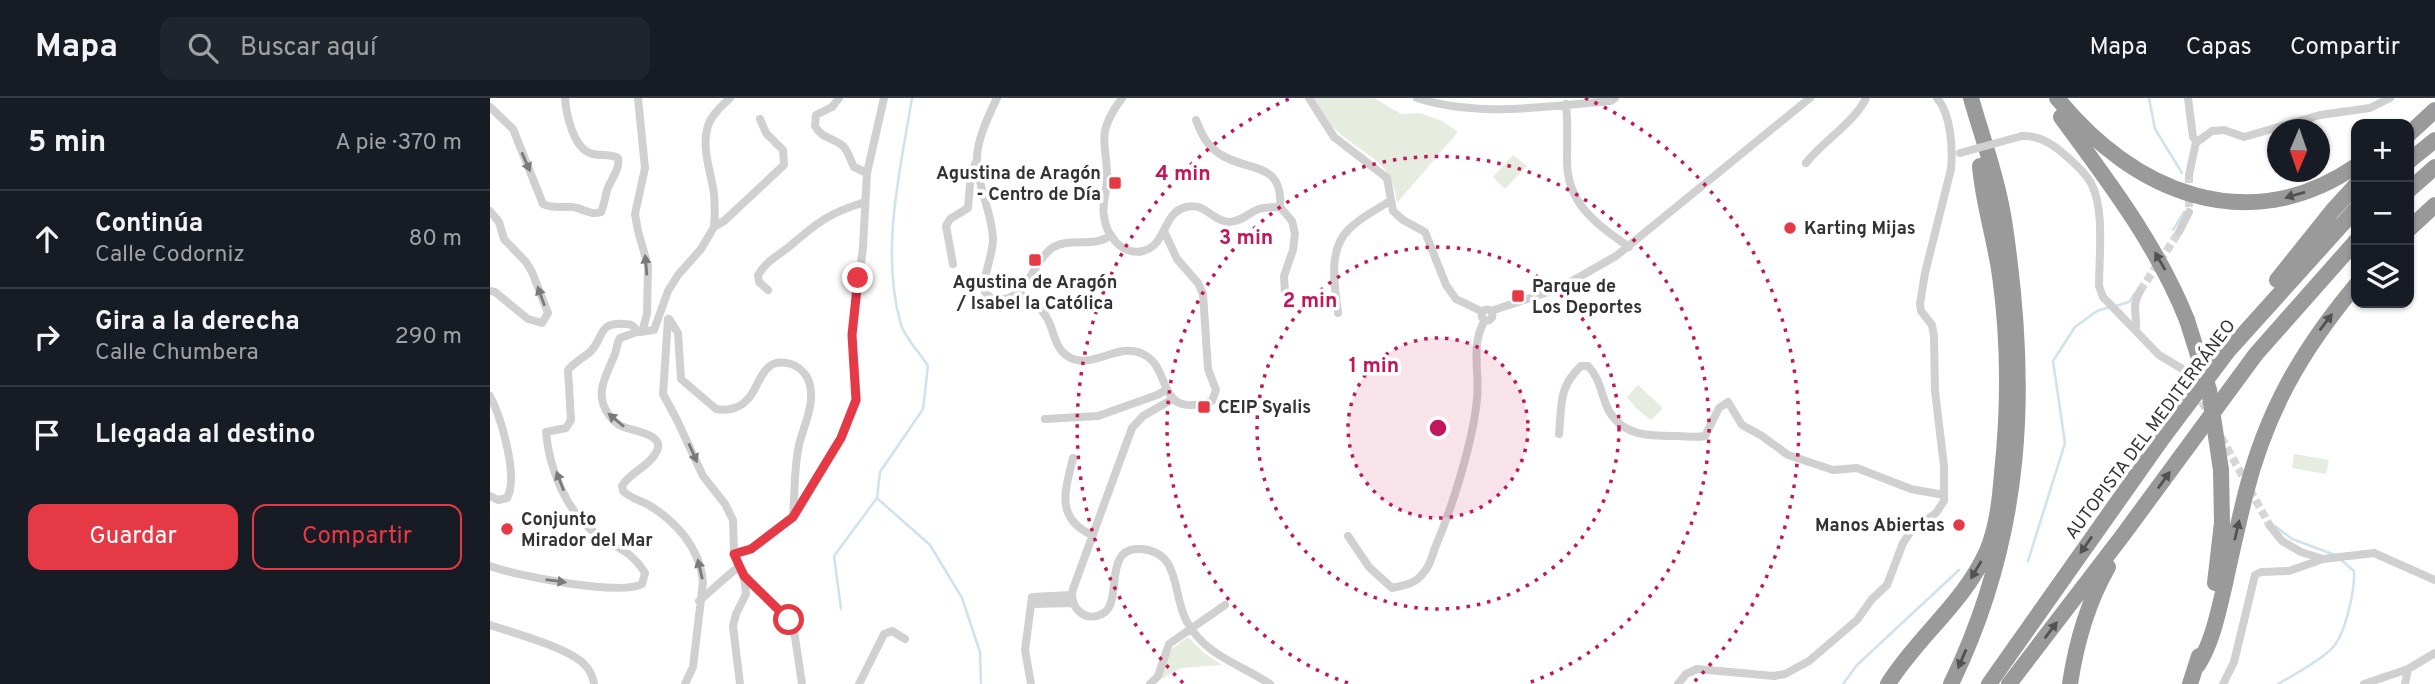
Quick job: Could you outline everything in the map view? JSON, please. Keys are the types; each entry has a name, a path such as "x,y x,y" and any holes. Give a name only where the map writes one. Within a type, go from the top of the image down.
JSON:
{"highway":[{"path":"1961,98 1980,166 2007,245"},
{"path":"1951,684 1978,621 2007,520 2014,476 2019,375 2017,320 2005,225 1971,98"},
{"path":"2047,98 2126,206 2164,269 2188,320 2209,390 2221,470 2222,523 2209,619 2198,665"},
{"path":"2057,98 2091,136 2127,164 2170,188 2210,200 2277,200 2323,186 2351,169"},
{"path":"2414,123 2435,108"},
{"path":"2414,129 2435,108"},
{"path":"2414,157 2435,140"},
{"path":"1888,684 1900,664 1953,604 1972,577 1986,553 1998,509 2005,451 2006,344 2000,274 1980,166"},
{"path":"2414,186 2435,167"},
{"path":"2228,351 2238,332 2300,250 2351,191"},
{"path":"2414,224 2435,205"},
{"name":"AUTOPISTA DEL MEDITERRÁNEO","path":"1989,684 2154,449 2228,351 2351,214"},
{"path":"2009,684 2256,354 2352,245"},
{"path":"2190,684 2206,652 2218,613 2246,492 2270,418 2308,346 2351,291"},
{"path":"2070,684 2082,629 2123,535"}],"street":[{"path":"490,107 513,129 543,204 550,208 573,207 594,214 601,212 607,189 619,166 618,158 585,150 566,116 565,98"},
{"path":"638,98 645,168 635,214 648,266 647,314 640,332"},
{"path":"714,227 714,195 706,154 706,131 709,121 730,98"},
{"path":"839,98 832,107 816,115 814,126 825,137 841,144 854,167 867,173"},
{"path":"734,554 751,549 793,517 841,438 856,400 852,335 863,247 867,173 884,98"},
{"path":"953,264 946,226 950,219 967,211 970,184 982,136 997,98"},
{"path":"1122,98 1110,115 1103,140 1107,175 1104,216 1111,235 1122,247 1131,251 1150,248 1164,231 1170,216 1189,206 1199,206 1227,222 1237,221 1256,210 1280,207"},
{"path":"1309,98 1334,137 1387,178 1390,201 1398,216 1424,232 1446,285 1456,299 1487,314 1560,288 1629,247 1810,98"},
{"path":"1417,98 1440,106 1474,110 1611,101 1615,98"},
{"path":"1806,163 1818,147 1857,113 1866,98"},
{"path":"1678,684 1686,674 1697,669 1774,676 1785,674 1810,661 1857,620 1872,599 1887,586 1903,543 1912,530 1936,513 1944,500 1934,336 1932,326 1920,304 1956,153 1942,104 1937,98"},
{"path":"2188,98 2196,142 2189,175"},
{"path":"2196,142 2200,142 2212,131 2224,131 2244,137 2320,115 2370,108 2386,101"},
{"path":"1566,104 1569,133 1567,169 1574,193 1599,227 1629,247"},
{"path":"685,684 693,667 703,582 702,569 677,526 666,516 628,496 622,486 625,480 648,462 657,451 658,445 655,439 647,434 621,426 611,418 602,397 603,377 620,338 654,330 668,291 701,249 714,227 724,221 784,165 783,150 766,133 760,119"},
{"path":"1196,120 1206,143 1218,153 1233,161 1263,170 1275,179 1281,192 1280,207 1292,221 1294,234 1293,250 1284,276 1285,295"},
{"path":"1956,153 2028,136 2052,144 2076,165 2091,184 2097,203 2099,286 2107,303 2136,329 2159,355 2184,370"},
{"path":"976,162 992,225 992,256 984,285 985,292 992,299 1002,300 1019,293 1052,249 1061,244 1099,242 1111,235"},
{"path":"970,184 980,182"},
{"path":"1338,313 1334,264 1338,246 1347,231 1366,215 1390,201"},
{"path":"768,290 759,282 758,275 776,254 789,247 812,225 845,208 865,202"},
{"path":"490,211 495,215 504,239 532,272 548,313 546,319 542,323 528,319 490,291"},
{"path":"2179,232 2189,212"},
{"path":"1019,293 1042,311 1058,346 1069,358 1082,361 1119,351 1142,352 1155,363 1166,390 1173,399 1188,405 1212,401 1216,390 1208,369 1203,294 1177,259 1164,231"},
{"path":"2136,329 2137,318 2133,305 2140,291"},
{"path":"660,314 668,319 678,332 681,379 716,409 734,408 744,404 763,371 771,366 789,363 801,369 807,377 811,400 805,432 800,443 793,517"},
{"path":"1348,536 1368,567 1392,588 1415,582 1426,571 1441,535 1468,441 1477,398 1476,357 1479,334 1487,314"},
{"path":"668,319 663,394 703,476 725,504 733,520 734,554 744,576 789,620 796,640 802,684"},
{"path":"490,566 551,580 615,587 636,587 642,584 645,573 635,557 602,538 574,513 548,452 546,432 566,428 571,420 568,370 576,359 590,352 603,329 613,323 629,324 640,332"},
{"path":"1559,433 1565,384 1581,366 1588,366 1599,381 1609,411 1621,425 1633,433 1646,436 1705,436 1719,408 1728,402 1742,425 1787,455 1833,470 1857,468 1911,489 1944,495"},
{"path":"1045,419 1098,416 1166,390"},
{"path":"490,396 505,433 510,492 507,498 498,500 490,496"},
{"path":"1173,399 1143,416 1132,428 1092,535 1072,599 1076,610 1087,617 1106,611 1111,605 1113,578 1118,562 1128,552 1137,549 1153,551 1165,557 1171,568 1179,605 1191,629 1206,648 1269,684"},
{"path":"1073,458 1065,503 1074,526 1092,535"},
{"path":"2270,526 2282,541 2301,552 2323,559"},
{"path":"2223,684 2234,662 2255,575 2260,572 2289,570 2323,559 2374,553 2435,580"},
{"path":"699,601 739,566"},
{"path":"740,684 733,626 746,594 744,576"},
{"path":"1031,684 1025,650 1031,601 1072,599"},
{"path":"1150,684 1158,676 1169,644 1224,605"},
{"path":"490,625 563,652 584,664 593,677 594,684"},
{"path":"859,684 884,634 892,631 905,639"},
{"path":"2364,684 2407,669 2435,653"},
{"path":"2405,684 2407,669"}],"shaded area":[{"path":"1314,98 1374,98 1401,114 1419,113 1442,121 1458,132 1397,203 1394,188 1383,167 1336,130"},
{"path":"1513,155 1527,166 1505,189 1493,177"},
{"path":"1638,385 1663,408 1651,420 1627,397"},
{"path":"2294,454 2329,460 2326,474 2292,468"},
{"path":"1188,637 1204,653 1222,665 1181,668 1159,680 1172,649"}],"waterway":[{"path":"841,609 834,556 877,498 880,472 923,409 928,366 901,325 892,269 894,212 912,98"},
{"path":"2149,98 2155,129 2182,173"},
{"path":"2173,230 2184,212"},
{"path":"2116,306 2129,302 2135,293"},
{"path":"2028,561 2065,443 2053,361 2075,327 2097,311 2110,307"},
{"path":"878,499 930,545 962,598 980,652 981,684"},
{"path":"2275,526 2292,539 2335,555"},
{"path":"2278,684 2323,656 2338,639 2349,610 2354,579 2354,571 2340,559"},
{"path":"1843,684 1857,665 1959,570"}],"tunnel":[{"path":"2189,175 2189,212"},
{"path":"2140,291 2179,232"},
{"path":"2184,370 2208,413"},
{"path":"2221,437 2270,526"}],"place":[{"name":"Agustina de Aragón - Centro de Día","path":"1115,183"},
{"name":"Karting Mijas","path":"1790,228"},
{"name":"Agustina de Aragón / Isabel la Católica","path":"1035,260"},
{"name":"Parque de Los Deportes","path":"1518,296"},
{"name":"CEIP Syalis","path":"1204,407"},
{"name":"Manos Abiertas","path":"1959,525"},
{"name":"Conjunto Mirador del Mar","path":"507,529"}],"route":[{"path":"789,620 744,576 734,554 751,549 793,517 841,438 856,400 852,335 858,278"}]}
